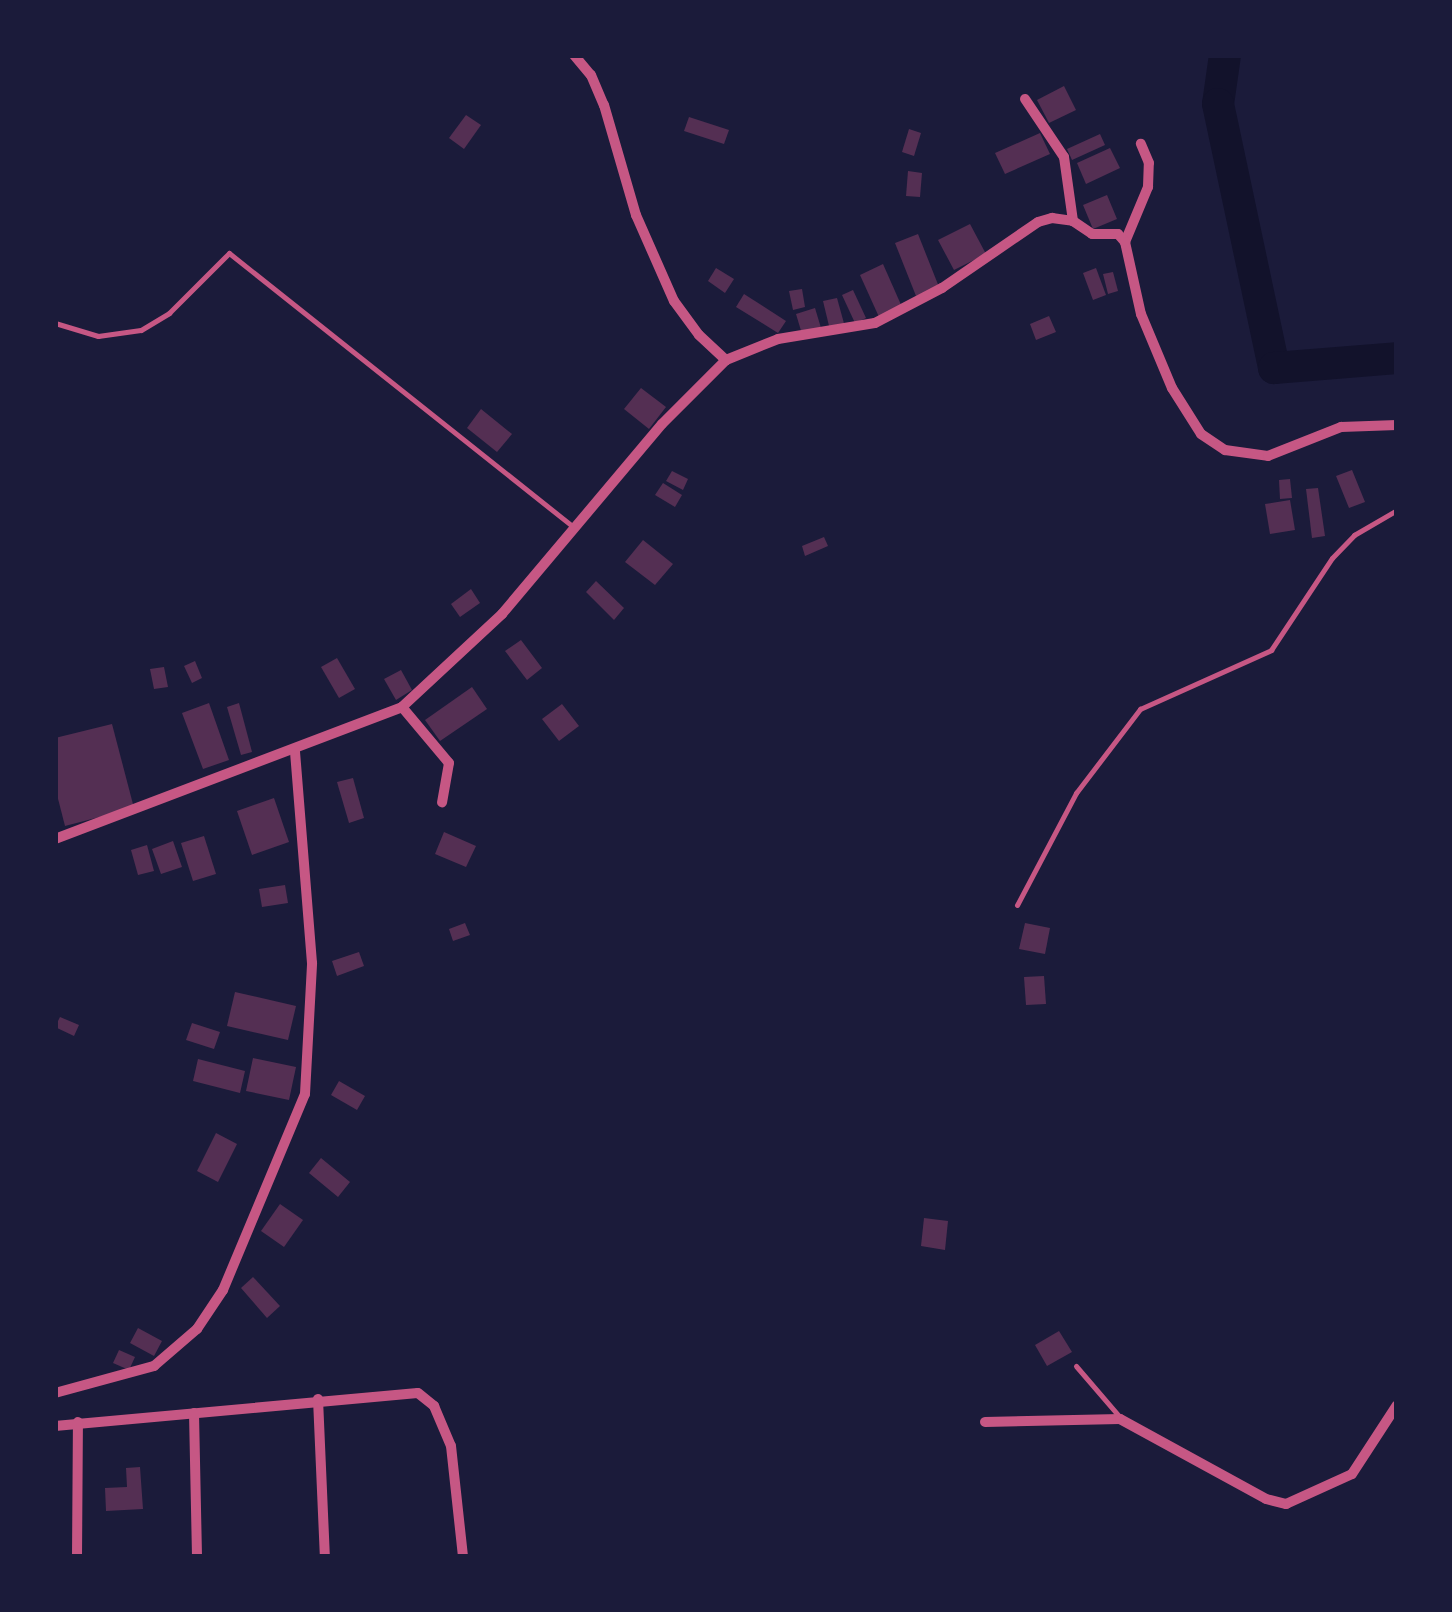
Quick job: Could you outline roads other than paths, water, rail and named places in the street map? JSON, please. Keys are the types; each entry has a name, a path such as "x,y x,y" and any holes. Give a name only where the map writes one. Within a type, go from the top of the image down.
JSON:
{"street":[{"path":"574,55 591,76 604,105 636,215 674,302 699,336 726,360"},
{"path":"1025,99 1064,157 1073,221"},
{"path":"1125,242 1148,187 1149,164 1141,144"},
{"path":"55,840 200,781 295,750 402,707 502,614 662,424 726,360 778,339 876,323 942,288 1038,222 1052,218 1073,221 1092,234 1118,234 1125,242 1140,314 1160,363 1190,419 1214,444 1237,454 1268,456 1341,427 1397,425"},
{"path":"402,707 449,763 442,802"},
{"path":"55,1393 154,1366 198,1329 222,1290 305,1094 312,963 295,750"},
{"path":"55,1426 418,1392 428,1400 451,1446 463,1557"},
{"path":"318,1399 325,1557"},
{"path":"985,1422 1120,1419 1266,1499 1286,1504 1352,1474 1397,1405"},
{"path":"194,1413 198,1557"},
{"path":"77,1557 78,1422"}],"lane":[{"path":"55,322 98,336 141,330 169,312 229,254 574,528"},
{"path":"1017,905 1076,793 1140,709 1271,650 1332,558 1354,535 1397,510"},
{"path":"1076,1366 1101,1390 1120,1419"}],"waterway":[{"path":"1225,55 1218,104 1274,368 1397,358"}]}
